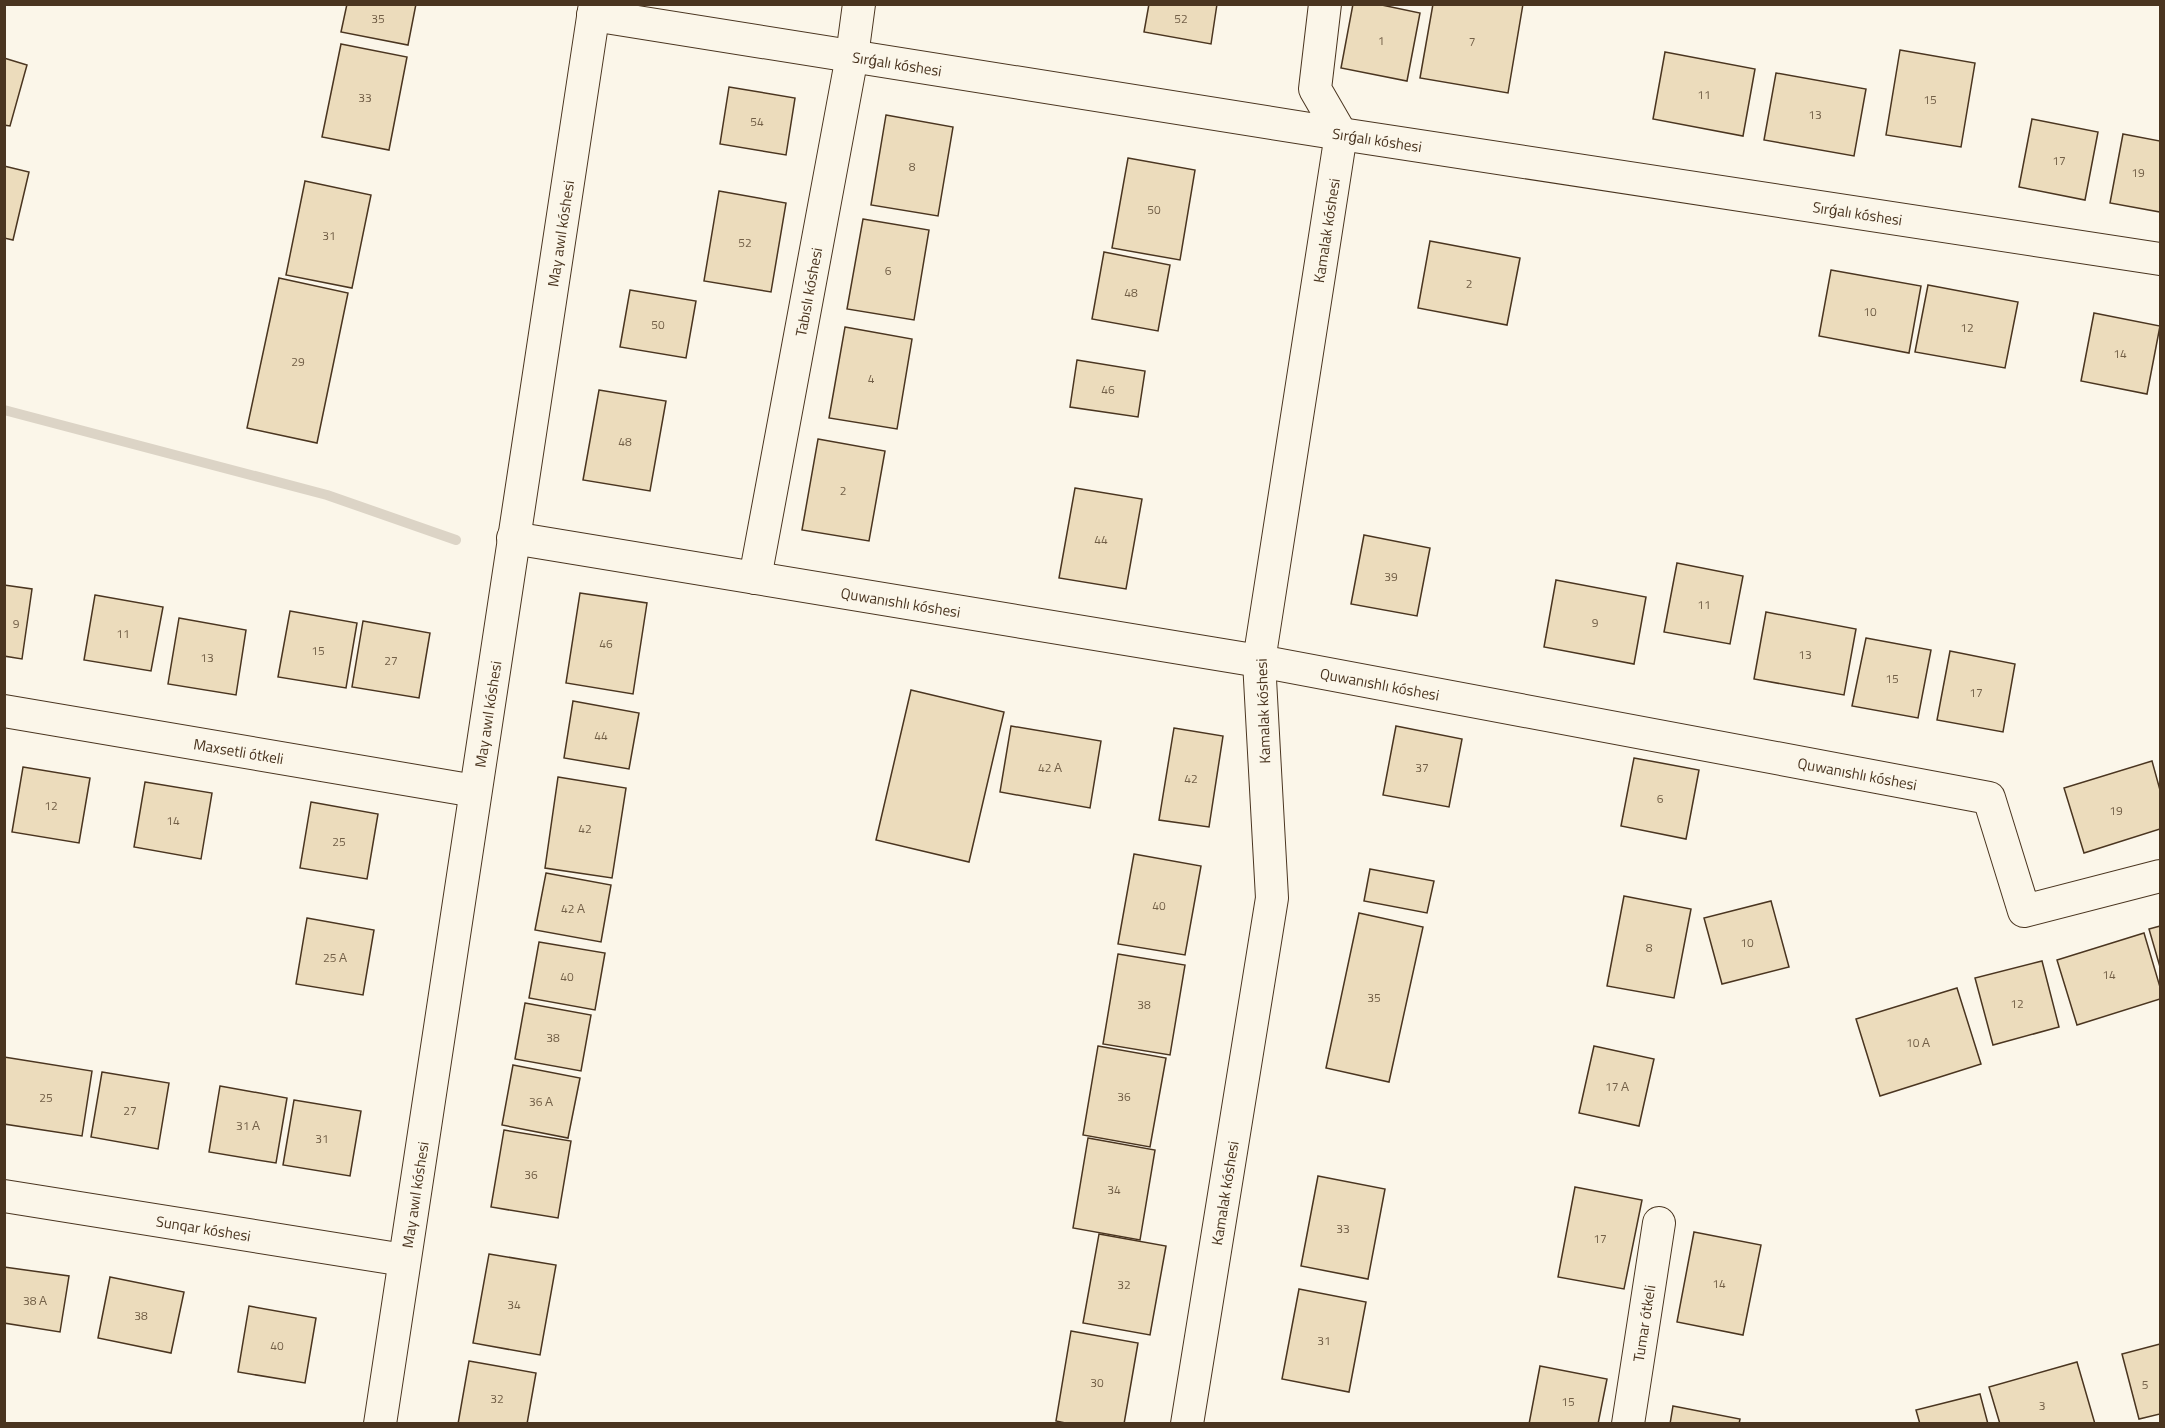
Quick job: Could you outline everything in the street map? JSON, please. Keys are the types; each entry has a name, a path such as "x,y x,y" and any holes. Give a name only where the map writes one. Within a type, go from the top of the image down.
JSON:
{"street":[{"name":"Tabıslı kóshesi","path":"755,578 852,56 859,4"},
{"path":"1324,4 1315,88 1341,134"},
{"name":"Sırǵalı kóshesi","path":"594,10 852,56 1341,134 2160,259"},
{"name":"May awıl kóshesi","path":"380,1424 594,10"},
{"name":"Kamalak kóshesi","path":"1187,1424 1272,898 1259,661 1341,134"},
{"name":"Quwanıshlı kóshesi","path":"513,538 1259,661 1989,798 2024,911 2160,876"},
{"name":"Maxsetli ótkeli","path":"4,711 475,791"},
{"name":"Sunqar kóshesi","path":"4,1196 404,1260"},
{"name":"Tumar ótkeli","path":"1628,1424 1659,1223"}],"building":[{"path":"347,4 416,4 408,45 341,32"},
{"path":"1149,4 1217,4 1211,44 1144,32"},
{"path":"1353,4 1377,4 1420,13 1407,81 1341,68"},
{"path":"1433,4 1523,4 1508,93 1420,78"},
{"path":"341,44 407,57 389,150 322,137"},
{"path":"1900,50 1975,63 1961,147 1886,135"},
{"path":"1665,52 1755,69 1743,136 1653,119"},
{"path":"4,58 27,65 10,126 4,125"},
{"path":"1776,73 1866,89 1854,156 1764,140"},
{"path":"729,87 795,98 786,155 720,144"},
{"path":"886,115 953,127 938,216 871,205"},
{"path":"2032,119 2098,132 2085,200 2019,187"},
{"path":"2123,134 2160,141 2160,212 2110,203"},
{"path":"1128,158 1195,170 1180,260 1112,248"},
{"path":"4,166 29,172 13,240 4,238"},
{"path":"305,181 371,195 352,288 286,275"},
{"path":"719,191 786,203 771,292 704,281"},
{"path":"863,219 929,230 914,320 847,309"},
{"path":"1430,241 1520,258 1507,325 1418,308"},
{"path":"1104,252 1170,265 1158,331 1092,319"},
{"path":"1831,270 1921,286 1909,353 1819,336"},
{"path":"279,278 348,293 317,443 247,428"},
{"path":"1928,285 2018,302 2005,368 1915,352"},
{"path":"630,290 696,301 686,358 620,347"},
{"path":"2094,313 2160,326 2147,394 2081,381"},
{"path":"845,327 912,339 897,429 829,418"},
{"path":"1077,360 1145,371 1138,417 1070,407"},
{"path":"599,390 666,401 650,491 583,480"},
{"path":"818,439 885,451 869,541 802,530"},
{"path":"1075,488 1142,499 1126,589 1059,578"},
{"path":"1364,535 1430,548 1417,616 1351,604"},
{"path":"1677,563 1743,576 1730,644 1664,632"},
{"path":"1556,580 1646,597 1634,664 1544,647"},
{"path":"4,585 32,589 22,659 4,656"},
{"path":"580,593 647,603 633,694 566,683"},
{"path":"95,595 163,607 151,671 84,660"},
{"path":"290,611 357,623 346,688 278,677"},
{"path":"1766,612 1856,629 1844,695 1754,679"},
{"path":"179,618 246,630 236,695 168,684"},
{"path":"363,621 430,633 419,698 352,687"},
{"path":"1866,638 1931,650 1918,718 1852,706"},
{"path":"1950,651 2015,664 2003,732 1937,720"},
{"path":"911,690 1004,712 969,862 876,840"},
{"path":"573,701 639,713 629,769 564,758"},
{"path":"1011,726 1101,741 1090,808 1000,792"},
{"path":"1396,726 1462,739 1449,807 1383,795"},
{"path":"1174,728 1223,736 1209,827 1159,820"},
{"path":"1634,758 1699,770 1686,839 1621,826"},
{"path":"2152,761 2160,790 2160,829 2084,853 2064,788"},
{"path":"23,767 90,778 79,843 12,832"},
{"path":"558,777 626,788 612,878 545,868"},
{"path":"145,782 212,793 201,859 134,847"},
{"path":"311,802 378,814 367,879 300,868"},
{"path":"1134,854 1201,866 1185,955 1118,944"},
{"path":"1370,869 1434,881 1427,913 1364,901"},
{"path":"546,873 611,885 601,942 535,930"},
{"path":"1624,896 1691,909 1674,998 1607,986"},
{"path":"1771,901 1789,967 1722,984 1704,918"},
{"path":"1359,913 1423,927 1389,1082 1326,1068"},
{"path":"307,918 374,930 363,995 296,984"},
{"path":"2160,926 2160,967 2149,929"},
{"path":"2144,933 2160,987 2160,999 2077,1025 2057,960"},
{"path":"539,942 605,953 595,1010 529,998"},
{"path":"1118,954 1185,965 1170,1055 1103,1044"},
{"path":"2042,961 2059,1027 1993,1045 1975,978"},
{"path":"1957,988 1981,1064 1880,1096 1856,1019"},
{"path":"525,1003 591,1015 581,1071 515,1059"},
{"path":"1098,1046 1166,1058 1150,1147 1083,1135"},
{"path":"1594,1046 1654,1059 1639,1126 1579,1113"},
{"path":"4,1057 92,1071 82,1136 4,1124"},
{"path":"513,1065 580,1078 568,1138 502,1125"},
{"path":"102,1072 169,1083 158,1149 91,1137"},
{"path":"220,1086 287,1098 276,1163 209,1152"},
{"path":"294,1100 361,1111 350,1176 283,1165"},
{"path":"504,1130 571,1141 558,1218 491,1207"},
{"path":"1088,1138 1155,1150 1140,1240 1073,1228"},
{"path":"1318,1176 1385,1189 1368,1279 1301,1266"},
{"path":"1575,1187 1642,1200 1624,1289 1558,1277"},
{"path":"1694,1232 1761,1245 1743,1335 1677,1322"},
{"path":"1099,1234 1166,1246 1150,1335 1083,1323"},
{"path":"489,1254 556,1265 540,1355 473,1343"},
{"path":"4,1267 69,1276 60,1332 4,1323"},
{"path":"110,1277 184,1292 171,1353 98,1338"},
{"path":"1299,1289 1366,1302 1349,1392 1282,1379"},
{"path":"249,1306 316,1318 305,1383 238,1372"},
{"path":"1071,1331 1138,1343 1124,1424 1070,1424 1056,1421"},
{"path":"2160,1344 2160,1414 2139,1419 2122,1354"},
{"path":"469,1361 536,1373 527,1424 458,1424"},
{"path":"2077,1362 2095,1424 2000,1424 1989,1387"},
{"path":"1540,1366 1607,1379 1598,1424 1529,1424"},
{"path":"1980,1394 1988,1424 1920,1424 1916,1410"},
{"path":"1673,1406 1740,1419 1739,1424 1670,1424"}],"waterway":[{"path":"4,410 327,495 456,540"}]}
